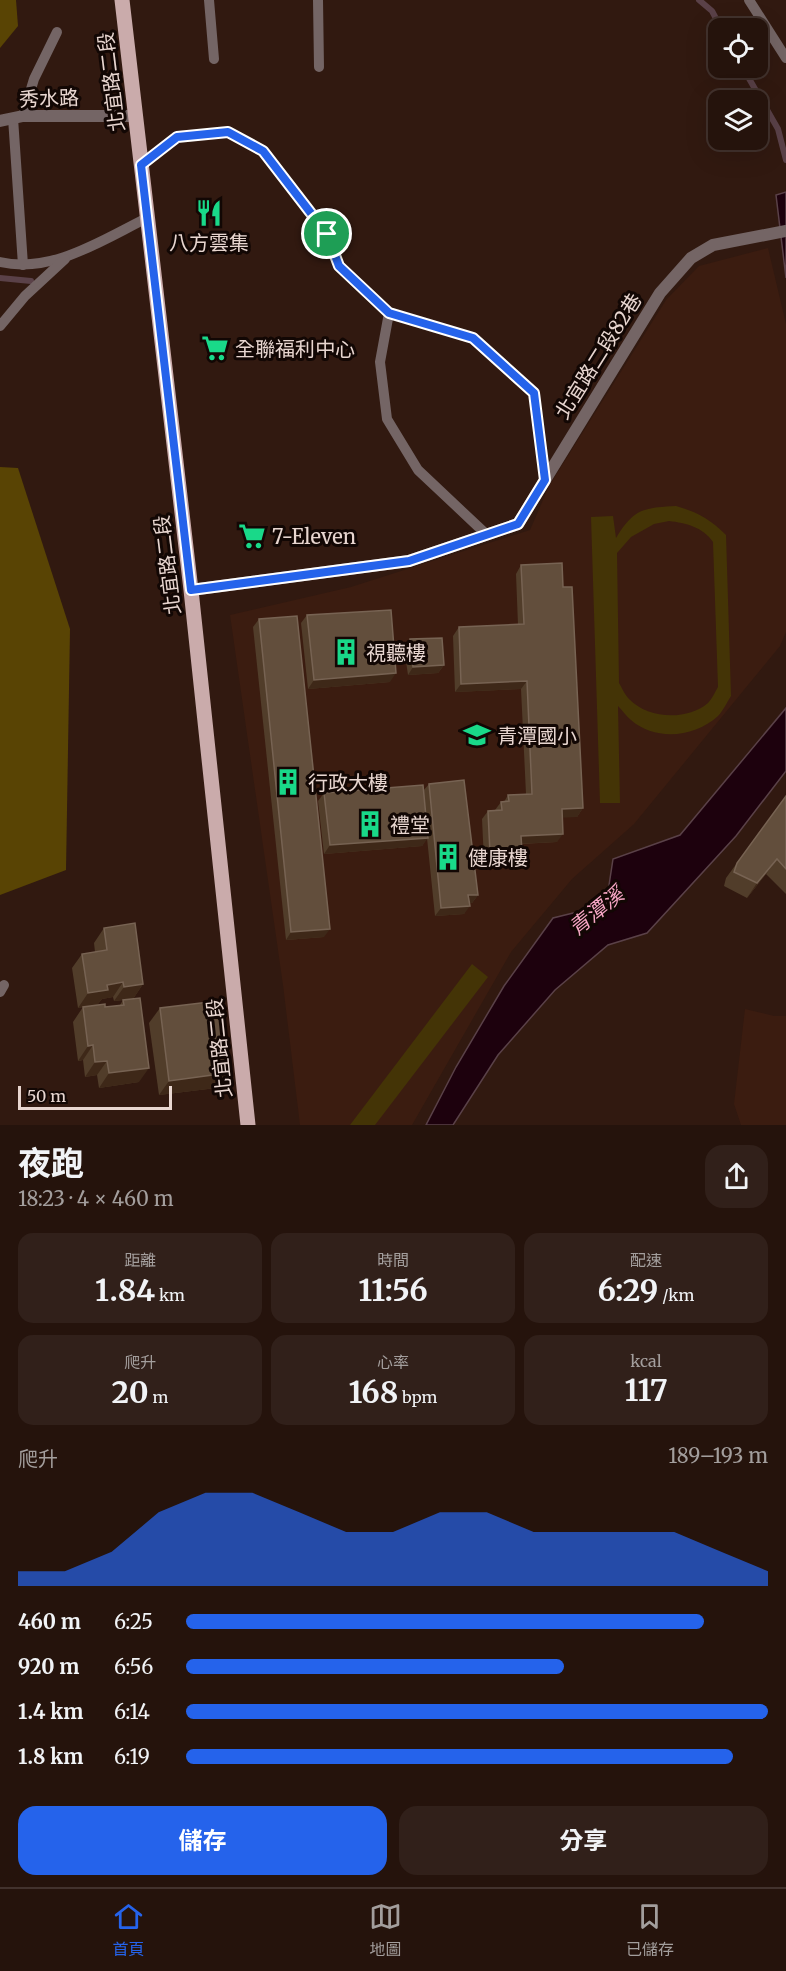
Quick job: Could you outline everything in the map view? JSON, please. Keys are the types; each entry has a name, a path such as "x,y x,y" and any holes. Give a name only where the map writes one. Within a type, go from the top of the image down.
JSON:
{"main road":[{"name":"北宜路二段","path":"122,0 191,590 248,1125"}],"street":[{"name":"秀水路","path":"0,121 18,117 136,116"},
{"name":"北宜路二段82巷","path":"191,590 409,561 518,524 660,293 691,258 714,245 786,231"}],"lane":[{"path":"209,0 214,59"},
{"path":"318,0 320,67"},
{"path":"749,0 786,58"},
{"path":"23,265 18,117 57,32"},
{"path":"141,165 177,137 228,132 263,151 327,234 339,266 389,313 473,338 534,393 545,480"},
{"path":"0,326 25,296 65,259 147,218"},
{"path":"0,262 15,266 65,259"},
{"path":"389,313 380,362 387,419 418,470 488,535"}],"shaded area":[{"path":"0,0 16,0 18,26 0,48"},
{"name":"青潭國小","path":"768,248 786,324 786,632 780,646 634,824 572,879 511,952 412,1125 300,1125 283,985 230,615 351,587 530,530 549,486 666,300 699,266"},
{"path":"0,467 18,468 70,629 66,870 0,895"},
{"path":"676,506 697,514 709,520 726,535 731,696 720,714 708,723 698,729 674,734 663,734 641,727 618,706 620,803 600,803 591,517 613,516 616,538 628,521 640,512","holes":["669,521 699,529 713,542 718,687 709,701 699,709 679,715 646,711 628,697 619,683 617,553 631,537 654,524"]},
{"path":"472,964 488,977 375,1125 350,1125"},
{"path":"745,1009 774,1016 786,1016 786,1125 741,1125 734,1104"}],"water":[{"path":"786,192 786,278 776,195"},
{"path":"786,708 786,771 736,836 647,933 608,945 555,990 498,1055 453,1125 426,1125 456,1067 504,986 553,918 606,905 613,859 680,835"}],"building":[{"path":"562,563 563,587 572,587 583,808 562,809 563,834 521,836 522,851 490,853 488,811 502,810 501,802 509,801 508,795 532,794 527,681 461,684 459,627 524,624 521,565"},
{"name":"視聽樓","path":"391,610 396,673 314,680 307,615"},
{"name":"行政大樓","path":"297,616 330,929 291,932 259,619"},
{"path":"442,638 444,665 413,667 410,639"},
{"name":"健康樓","path":"464,780 478,895 468,895 470,906 441,908 429,784"},
{"name":"禮堂","path":"423,785 428,838 330,845 324,793"},
{"path":"786,796 786,869 777,859 757,883 734,872 737,863"},
{"path":"135,923 143,984 124,987 123,982 107,985 108,990 88,993 82,954 107,950 104,928"},
{"path":"140,998 149,1068 109,1073 107,1061 95,1062 93,1045 88,1046 83,1007 105,1004 105,1007 124,1005 123,1000"},
{"path":"217,1001 227,1073 169,1081 160,1008"}],"waterway":[{"name":"青潭溪","path":"699,0 712,11 716,18"},
{"name":"青潭溪","path":"749,78 778,129 786,160"},
{"path":"0,278 31,281"}],"place":[{"name":"八方雲集","path":"209,213"},
{"name":"全聯福利中心","path":"215,348"},
{"name":"7-Eleven","path":"252,536"},
{"name":"視聽樓","path":"346,652"},
{"name":"青潭國小","path":"477,735"},
{"name":"行政大樓","path":"288,782"},
{"name":"禮堂","path":"370,824"},
{"name":"健康樓","path":"448,857"}],"route":[{"path":"228,132 263,151 327,234 339,266 389,313 473,338 534,393 545,480 518,524 409,561 191,590 141,165 177,137 228,132"}]}
